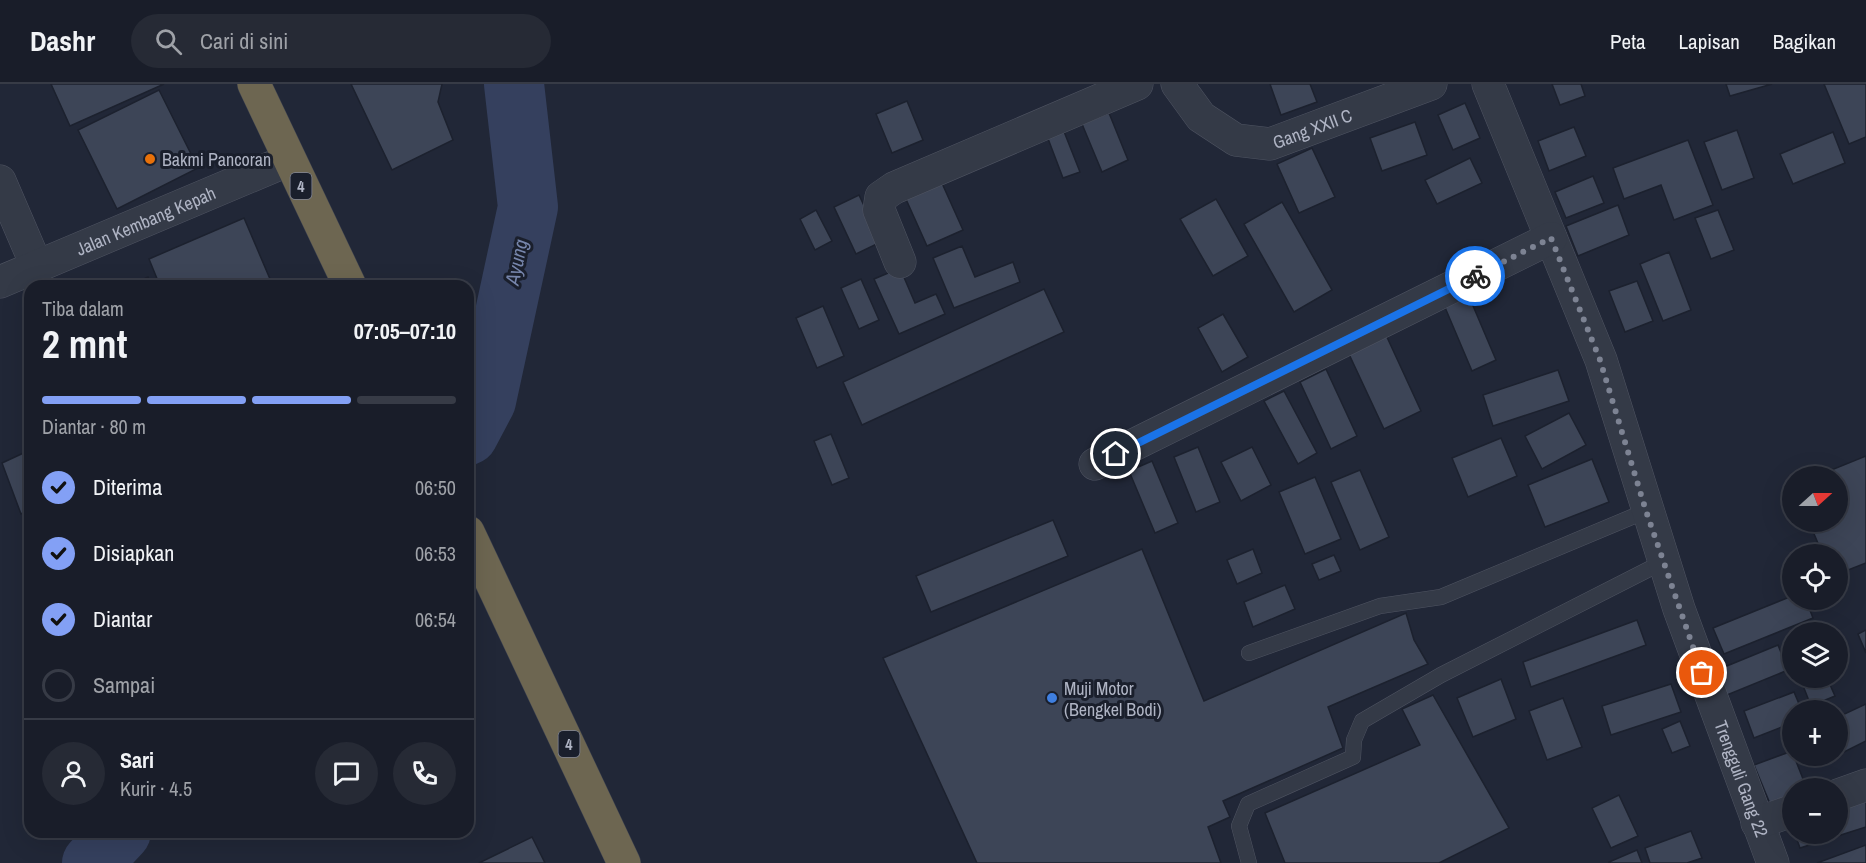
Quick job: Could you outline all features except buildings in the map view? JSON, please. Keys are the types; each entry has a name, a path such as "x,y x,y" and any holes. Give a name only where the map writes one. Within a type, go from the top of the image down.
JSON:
{"highway":[{"name":"4","path":"254,84 347,280"},
{"name":"4","path":"474,545 624,863"}],"street":[{"path":"900,262 879,210 880,197 894,188 1137,84"},
{"name":"Gang XXII C","path":"1177,84 1202,117 1236,140 1270,144 1431,84"},
{"name":"Trengguli Gang 22","path":"1488,84 1600,360 1663,562 1773,863"},
{"name":"Jalan Kembang Kepah","path":"0,282 40,277 289,160"},
{"path":"0,181 40,277"},
{"path":"1095,464 1551,238"},
{"path":"1848,791 1866,785"},
{"path":"1757,823 1782,814"}],"lane":[{"path":"1250,653 1380,606 1441,597 1646,511"},
{"path":"1249,863 1239,826 1248,804 1353,757 1354,740 1362,721 1441,675 1663,562"}],"waterway":[{"name":"Ayung","path":"474,424 486,401 528,207 514,84"},
{"name":"Ayung","path":"92,863 115,838"}],"way so far":[{"path":"1475,276 1551,238 1600,360 1646,511 1702,673"}],"place":[{"name":"Bakmi Pancoran","path":"150,159"},
{"name":"Muji Motor (Bengkel Bodi)","path":"1052,698"}],"route":[{"path":"1116,454 1475,276"}]}
